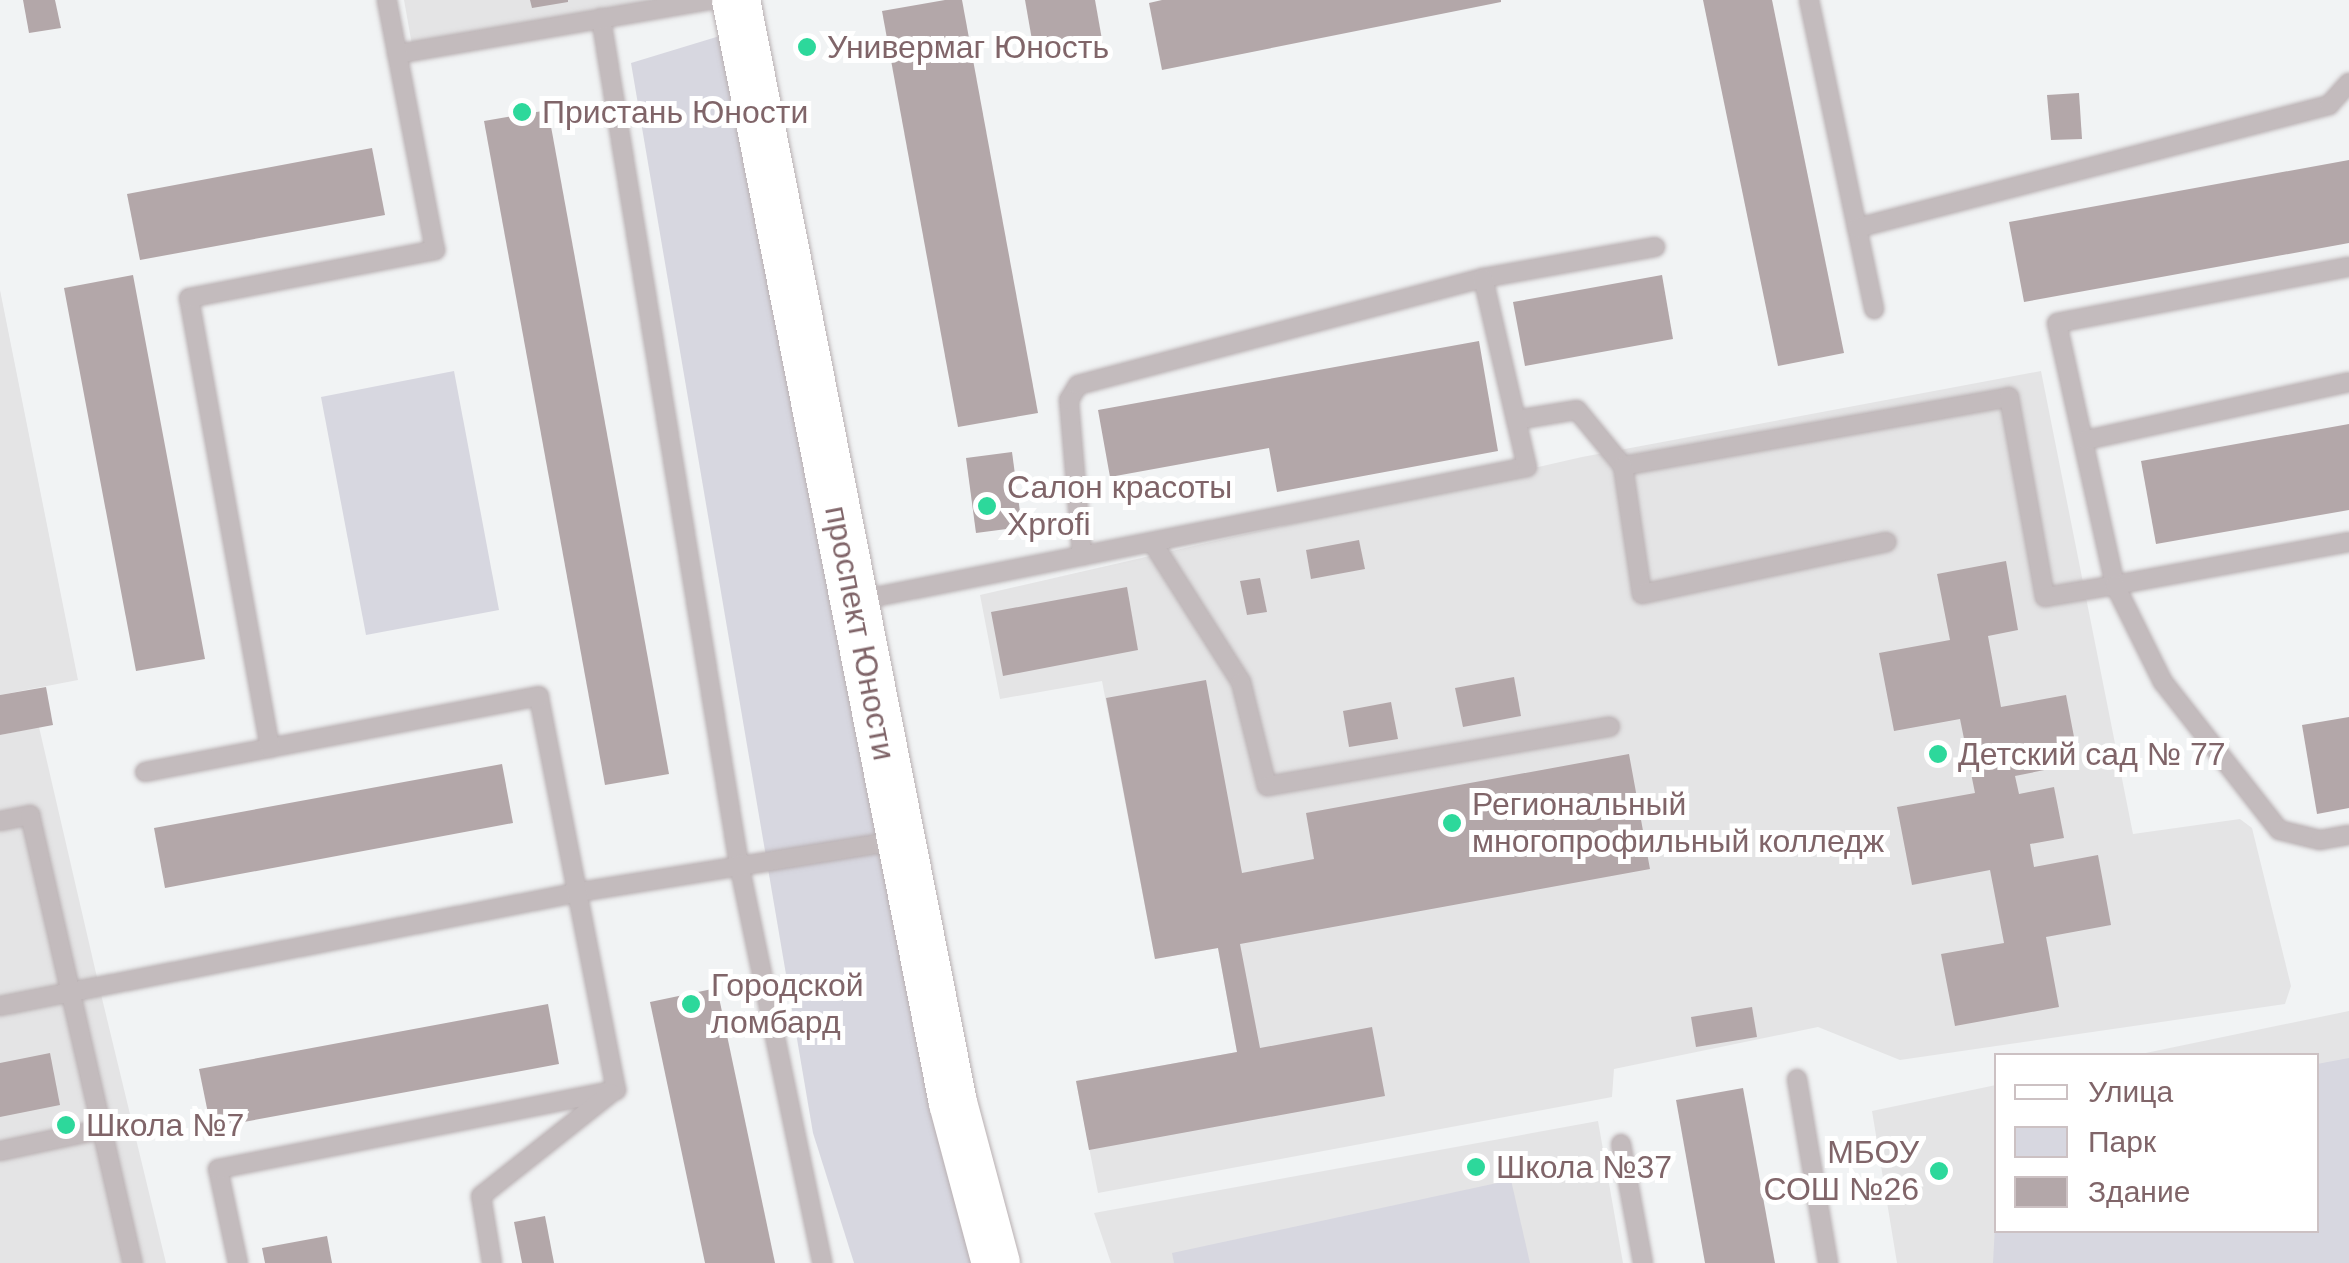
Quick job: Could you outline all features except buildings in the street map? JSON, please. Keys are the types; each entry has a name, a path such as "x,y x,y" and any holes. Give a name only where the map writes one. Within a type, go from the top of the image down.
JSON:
{"main road":[{"name":"проспект Юности","path":"736,0 953,1103 996,1263"}],"lane":[{"path":"270,748 190,298 435,250 387,0"},
{"path":"398,54 710,0"},
{"path":"1808,0 1874,309"},
{"path":"601,18 739,864 822,1263"},
{"path":"1857,228 2329,105 2349,83"},
{"path":"1082,556 1069,400 1078,385 1483,278 1655,247"},
{"path":"2349,266 2057,323 2115,584 2163,682 2279,830 2320,840 2349,835"},
{"path":"853,601 1082,556 1154,546 1527,467 1483,278"},
{"path":"2086,440 2349,382"},
{"path":"1622,466 2009,397 2046,597 2349,542"},
{"path":"1516,420 1577,410 1622,466 1642,594 1887,542"},
{"path":"1154,546 1241,682 1267,786 1610,728"},
{"path":"146,772 539,696 616,1090"},
{"path":"0,820 30,815 132,1263"},
{"path":"0,1006 580,892 901,840"},
{"path":"1797,1080 1828,1263"},
{"path":"238,1263 218,1169 616,1090"},
{"path":"492,1263 482,1196 616,1090"},
{"path":"0,1151 102,1129"},
{"path":"1622,1144 1643,1263"}],"shaded area":[{"path":"404,0 673,0 412,45"},
{"path":"0,290 78,680 0,695"},
{"path":"2041,371 2133,834 2240,819 2252,828 2291,986 2285,1004 1900,1060 1818,1027 1614,1069 1612,1097 1098,1193 1076,1081 1237,1052 1218,948 1155,959 1102,681 1000,699 980,595 1582,457"},
{"name":"Школа №7","path":"39,727 166,1263 0,1263 0,735"},
{"name":"МБОУ СОШ №26","path":"2349,1011 2349,1263 1897,1263 1872,1111 1994,1085 1994,1233 2319,1233 2319,1053 2146,1053"},
{"name":"Школа №37","path":"1598,1121 1623,1263 1111,1263 1094,1213"}],"green space":[{"path":"723,35 973,1263 854,1263 813,1133 631,63"},
{"path":"454,371 499,610 366,635 321,397"},
{"path":"2349,1058 2349,1263 1993,1263 1995,1233 2319,1233 2319,1064"},
{"path":"1511,1180 1530,1263 1174,1263 1172,1253"}],"place":[{"name":"Универмаг Юность","path":"807,47"},
{"name":"Пристань Юности","path":"522,112"},
{"name":"Салон красоты Xprofi","path":"987,506"},
{"name":"Детский сад № 77","path":"1938,754"},
{"name":"Региональный многопрофильный колледж","path":"1452,823"},
{"name":"Городской ломбард","path":"691,1004"},
{"name":"Школа №7","path":"66,1125"},
{"name":"Школа №37","path":"1476,1167"},
{"name":"МБОУ СОШ №26","path":"1939,1171"}]}
